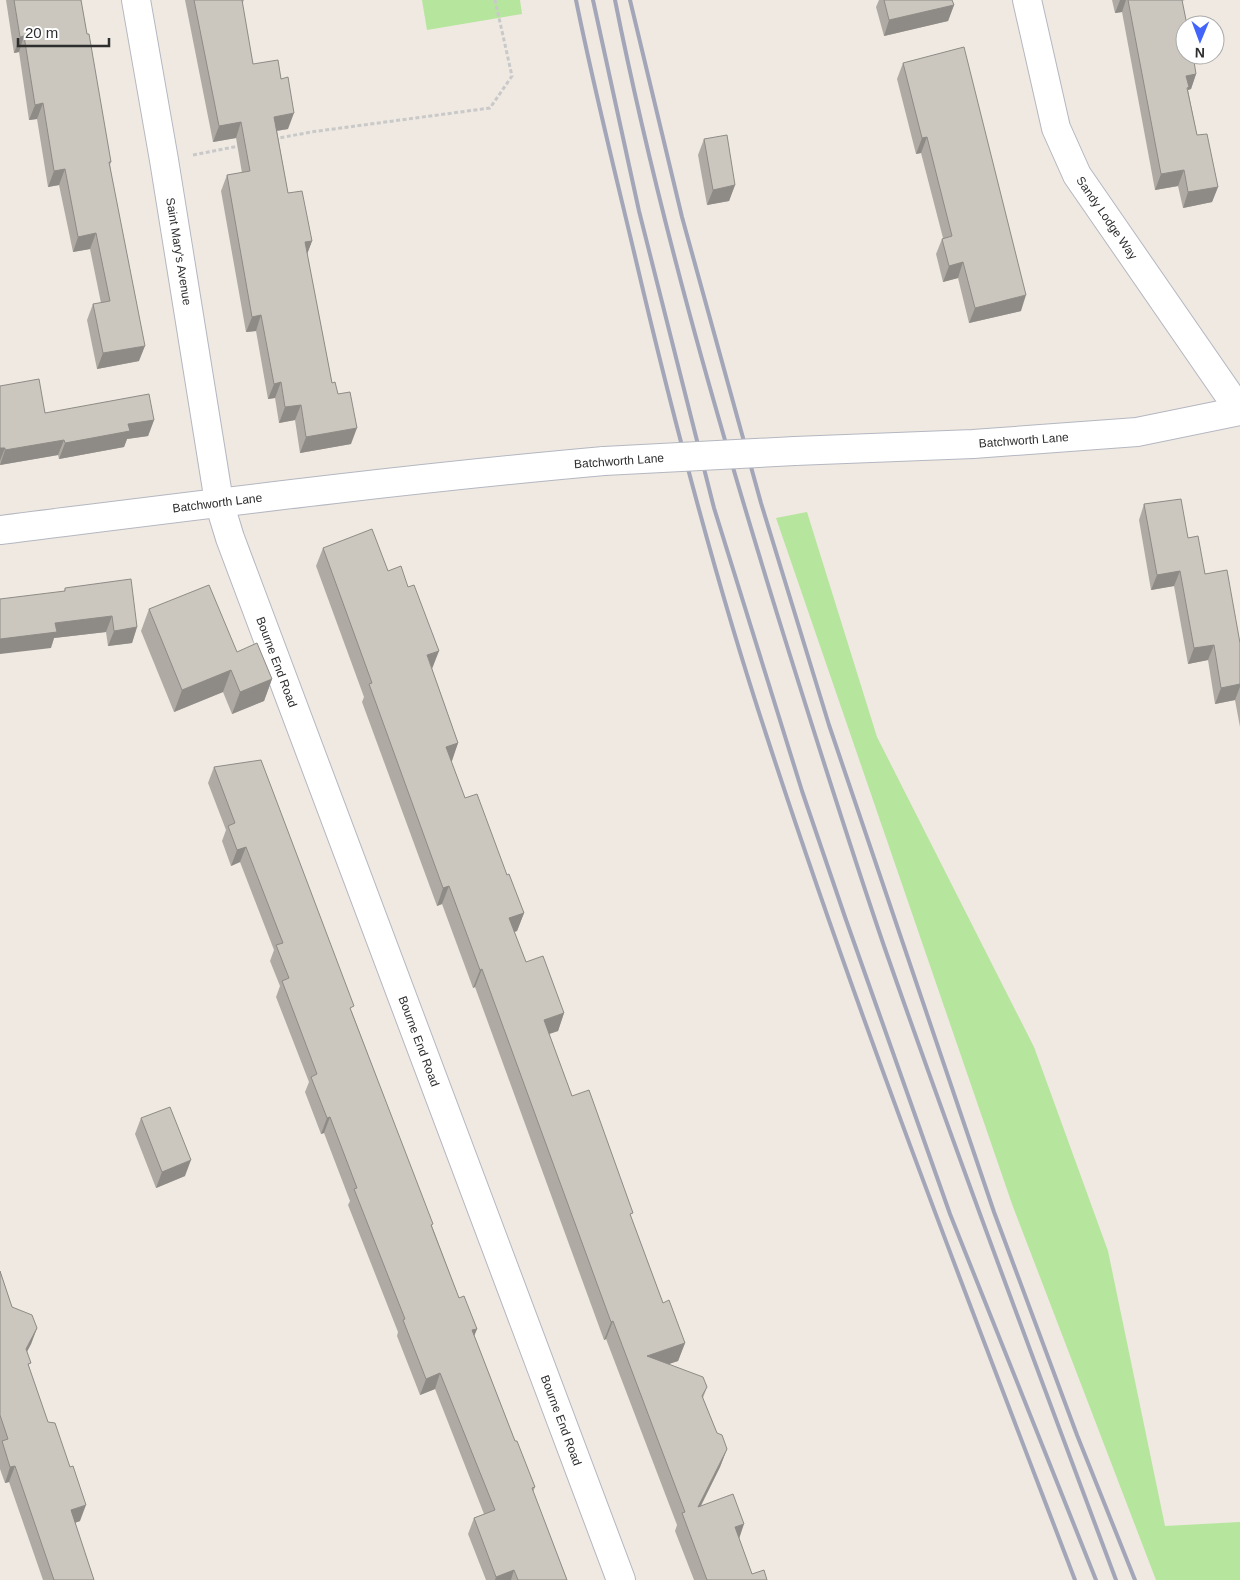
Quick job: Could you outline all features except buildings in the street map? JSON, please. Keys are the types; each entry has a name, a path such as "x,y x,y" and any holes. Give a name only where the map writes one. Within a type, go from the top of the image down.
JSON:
{"street":[{"name":"Saint Mary's Avenue","path":"136,0 164,160 219,502"},
{"name":"Sandy Lodge Way","path":"1027,0 1056,128 1078,175 1240,411"},
{"name":"Batchworth Lane","path":"0,530 468,473 604,461 973,444 1137,432 1240,411"},
{"name":"Bourne End Road","path":"219,502 230,538 621,1580"}],"path":[{"path":"272,140 311,132 490,108 512,76 495,0"},
{"path":"164,160 242,145"}],"green space":[{"path":"422,0 520,0 522,14 427,30"},
{"path":"807,512 877,737 1034,1047 1108,1251 1165,1526 1240,1522 1240,1580 1156,1580 1012,1204 776,518"}],"railway":[{"path":"576,0 589,63 663,373 711,555 747,675 876,1054 1075,1580"},
{"path":"593,0 639,211 714,508 802,791 950,1214 1096,1580"},
{"path":"615,0 649,157 710,390 817,743 912,1025 1116,1580"},
{"path":"630,0 682,217 761,503 829,725 994,1212 1077,1435 1135,1580"}]}
